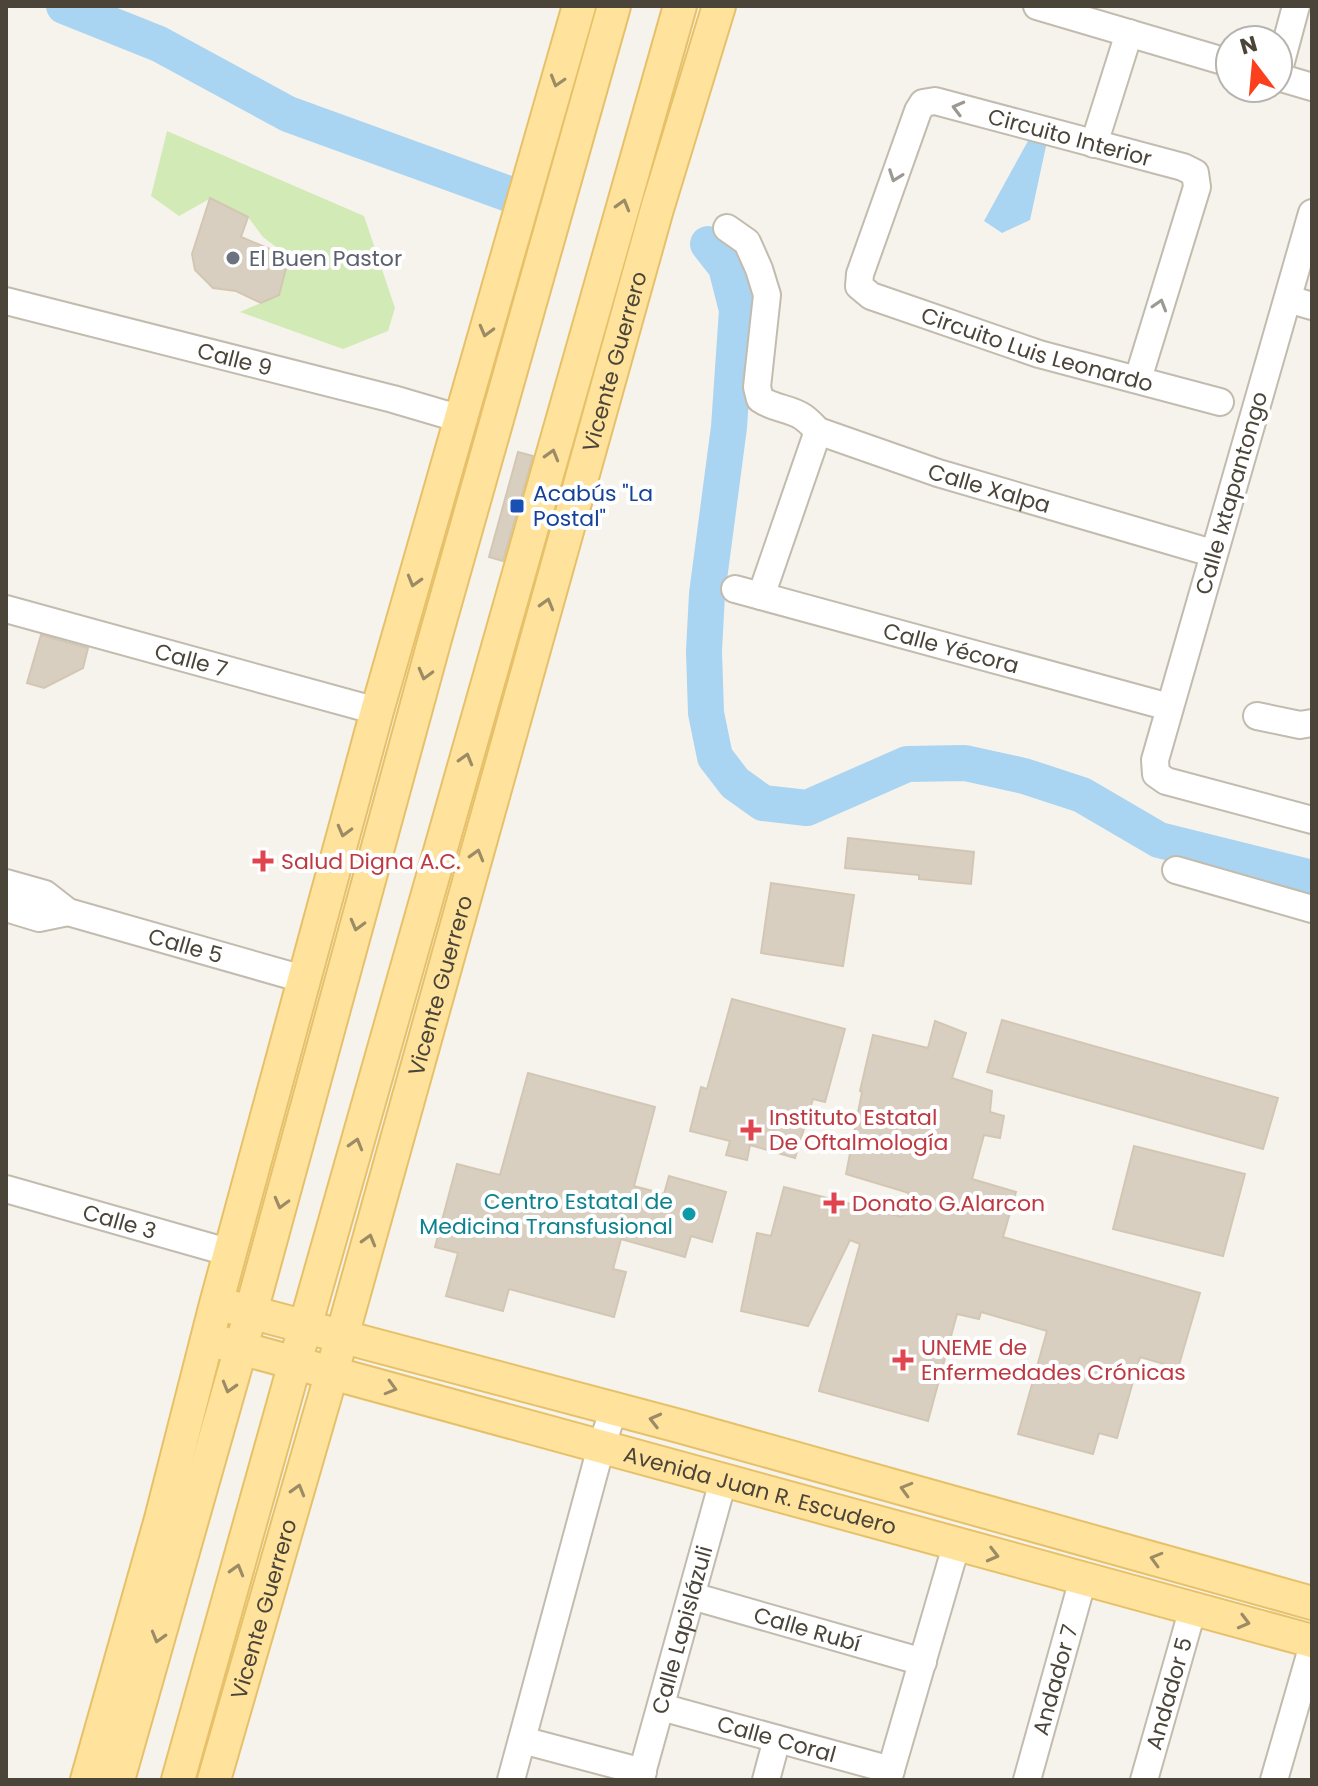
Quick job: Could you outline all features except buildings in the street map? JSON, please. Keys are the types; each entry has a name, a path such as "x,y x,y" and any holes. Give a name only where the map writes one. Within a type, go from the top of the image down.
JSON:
{"main road":[{"path":"87,1780 161,1519 377,711 579,6"},
{"path":"118,1780 614,6"},
{"path":"178,1780 680,6"},
{"name":"Vicente Guerrero","path":"214,1780 332,1372 657,209 719,6"},
{"path":"401,628 436,635"},
{"name":"Avenida Juan R. Escudero","path":"216,1304 614,1409 1312,1603"},
{"name":"Avenida Juan R. Escudero","path":"208,1339 1312,1641"}],"street":[{"path":"1037,6 1214,58"},
{"path":"1094,144 1129,33"},
{"name":"Circuito Interior","path":"859,286 860,274 923,103 935,101 1183,167 1195,173 1197,187 1138,379"},
{"name":"Calle Ixtapantongo","path":"1312,213 1300,302 1212,553 1155,760 1156,774 1166,781 1312,820"},
{"name":"Calle Xalpa","path":"727,228 747,242 767,295 757,387 760,399 774,409 803,417 818,431 938,473 1212,553"},
{"name":"Circuito Luis Leonardo","path":"859,286 871,296 1039,354 1220,402"},
{"name":"Calle 9","path":"6,301 461,419"},
{"path":"761,596 818,431"},
{"name":"Calle Yécora","path":"735,589 1169,707"},
{"name":"Calle 7","path":"6,609 377,711"},
{"path":"1257,716 1300,725 1312,723"},
{"path":"1176,870 1312,909"},
{"name":"Calle 5","path":"6,883 45,894 68,912 303,979"},
{"name":"Calle 5","path":"6,908 39,918 68,912"},
{"name":"Calle 3","path":"6,1189 231,1253"},
{"path":"511,1780 614,1409"},
{"name":"Calle Lapislázuli","path":"642,1776 723,1481"},
{"path":"890,1775 956,1546"},
{"name":"Andador 7","path":"1027,1780 1083,1579"},
{"name":"Calle Rubí","path":"692,1596 923,1662"},
{"name":"Andador 5","path":"1144,1780 1193,1608"},
{"path":"1274,1780 1312,1648"},
{"name":"Calle Coral","path":"661,1707 890,1775"},
{"path":"766,1780 777,1739"},
{"path":"522,1740 642,1776"}],"green space":[{"path":"167,131 364,216 395,308 388,331 343,349 240,312 279,295 289,257 263,237 248,217 211,198 179,216 151,196"}],"water":[{"path":"1034,130 1048,137 1030,220 1002,233 984,221"}],"waterway":[{"path":"64,6 159,44 288,114 506,193"},
{"path":"708,244 726,267 737,310 729,427 707,594 704,651 706,713 715,757 735,783 763,803 807,808 907,764 965,763 1024,776 1082,795 1159,840 1312,878"}],"place":[{"name":"El Buen Pastor","path":"233,258"},
{"name":"Acabús \"La Postal\"","path":"517,506"},
{"name":"Salud Digna A.C.","path":"263,861"},
{"name":"Instituto Estatal De Oftalmología","path":"751,1130"},
{"name":"Donato G.Alarcon","path":"834,1203"},
{"name":"Centro Estatal de Medicina Transfusional","path":"689,1214"},
{"name":"UNEME de Enfermedades Crónicas","path":"903,1360"}]}
